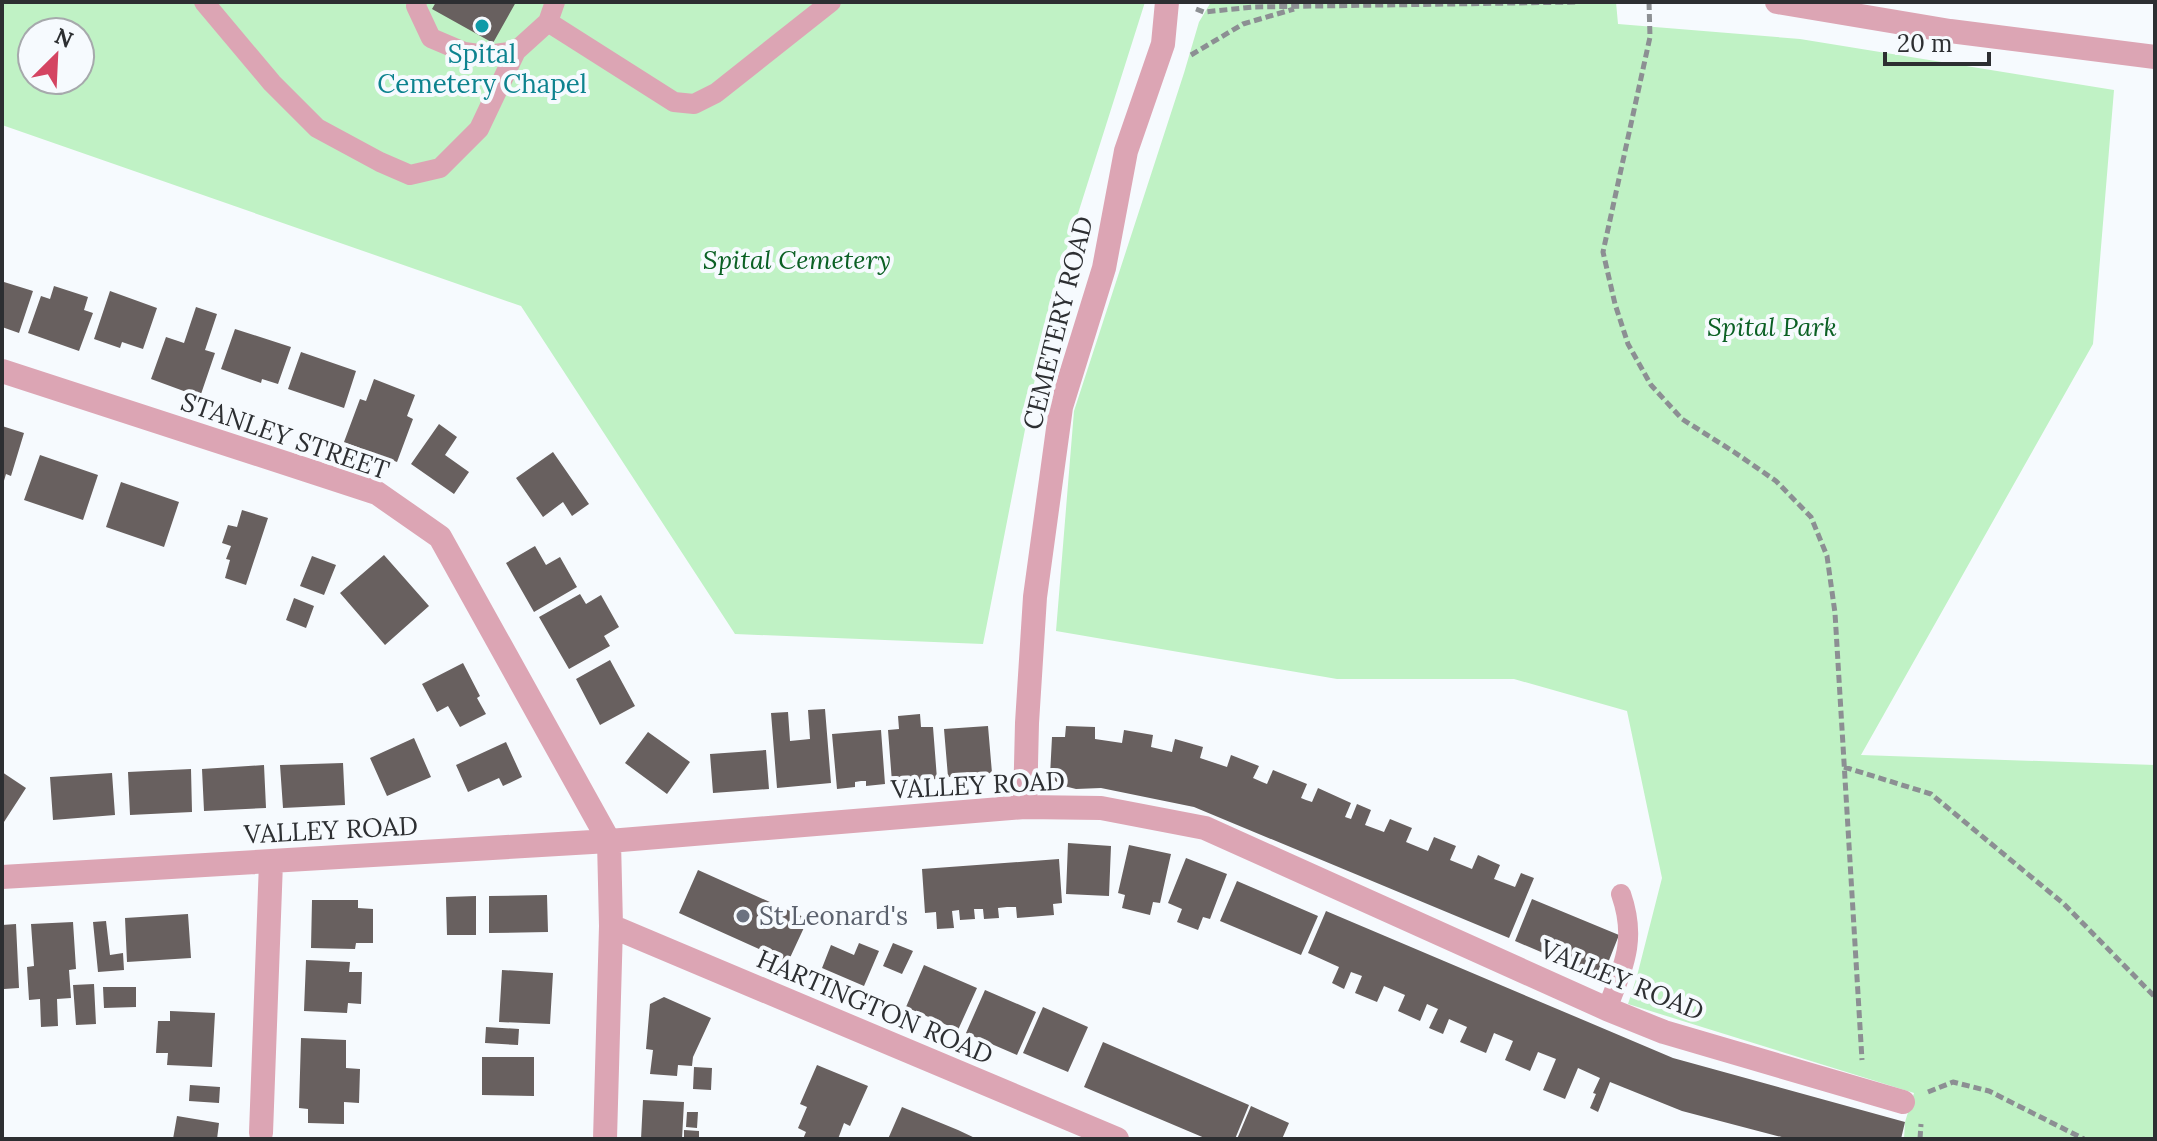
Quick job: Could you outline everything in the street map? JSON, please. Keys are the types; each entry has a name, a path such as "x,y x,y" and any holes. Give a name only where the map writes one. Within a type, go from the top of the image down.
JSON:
{"street":[{"name":"CEMETERY ROAD","path":"1025,807 1035,597 1061,407 1104,268 1126,151 1163,44 1167,2"},
{"path":"1777,2 1950,31 2155,57"},
{"name":"STANLEY STREET","path":"2,371 377,493 440,537 609,841"},
{"name":"VALLEY ROAD","path":"2,877 609,841 1025,807 1101,808 1205,828 1664,1032 1843,1086 1914,1098"},
{"path":"605,1139 611,926 609,841"},
{"path":"261,1133 271,862"},
{"name":"HARTINGTON ROAD","path":"611,926 1117,1139"}],"lane":[{"path":"204,2 272,83 317,128 410,175 440,168 479,129 516,51 548,22 555,2"},
{"path":"417,2 431,38 464,52 487,55 516,51"},
{"path":"548,22 674,102 694,104 716,93 831,2"},
{"path":"1607,1009 1625,964 1629,938 1629,915 1621,894"}],"path":[{"path":"1192,8 1204,12 1253,7 1578,2"},
{"path":"1649,2 1650,37 1603,252 1628,344 1651,385 1682,419 1776,481 1811,517 1827,556 1835,613 1862,1065 1843,1086"},
{"path":"1189,57 1243,24 1303,7"},
{"path":"1844,767 1931,794 2064,904 2155,997"},
{"path":"1914,1098 1953,1082 1989,1091 2084,1139"}],"green space":[{"name":"Spital Cemetery","path":"2,2 1145,2 1050,302 983,644 735,634 521,306 2,125"},
{"name":"Spital Park","path":"1211,2 1616,2 1618,24 1800,39 2114,90 2093,344 1861,755 2155,765 2155,1139 1904,1139 1905,1122 1914,1093 1628,1004 1662,878 1627,711 1514,679 1337,679 1056,631 1074,411 1199,22"}],"building":[{"name":"Spital Cemetery Chapel","path":"436,2 516,2 493,43 432,9"},
{"path":"4,282 33,291 19,333 2,327"},
{"path":"54,286 88,297 84,310 93,313 79,351 28,333 41,296 50,299"},
{"path":"110,291 157,308 143,349 122,342 120,348 94,339"},
{"path":"196,307 217,314 205,350 215,353 200,397 151,379 166,337 184,343"},
{"path":"235,329 291,347 278,384 262,379 261,383 221,369"},
{"path":"301,352 356,371 344,408 288,389"},
{"path":"374,379 415,395 407,416 413,419 397,462 344,442 360,399 366,401"},
{"path":"439,424 457,437 445,455 469,472 454,494 411,464"},
{"path":"2,426 24,433 11,476 6,474 3,484"},
{"path":"553,452 589,504 572,516 563,502 543,517 516,478"},
{"path":"40,455 98,475 83,520 24,500"},
{"path":"121,482 179,502 164,547 106,527"},
{"path":"242,510 268,518 246,585 225,578 230,560 226,559 231,546 222,543 228,525 237,527"},
{"path":"535,546 546,565 560,557 577,587 534,612 506,563"},
{"path":"384,555 429,606 385,645 340,593"},
{"path":"312,556 336,565 324,595 300,586"},
{"path":"580,594 586,604 601,595 619,627 604,636 610,646 569,669 539,617"},
{"path":"294,598 314,606 306,628 286,620"},
{"path":"610,660 635,706 600,725 576,679"},
{"path":"463,663 486,714 460,727 448,706 437,712 422,684"},
{"path":"825,709 831,783 777,788 771,713 788,712 790,741 810,739 808,710"},
{"path":"920,714 921,727 933,727 937,779 892,782 888,730 899,729 898,716"},
{"path":"988,726 992,773 948,777 944,729"},
{"path":"1066,726 1095,727 1095,739 1122,743 1124,730 1153,735 1151,747 1172,752 1175,739 1203,747 1200,758 1227,767 1231,755 1259,766 1253,778 1267,784 1273,770 1307,784 1301,798 1306,800 1312,802 1318,788 1351,803 1345,817 1351,819 1357,804 1371,810 1365,825 1384,832 1390,819 1412,828 1406,842 1428,851 1434,837 1456,846 1450,860 1472,869 1478,855 1500,865 1494,879 1515,887 1521,873 1534,878 1509,938 1194,807 1101,788 1076,789 1060,785 1050,776 1052,737 1065,737"},
{"path":"881,730 885,784 866,786 866,781 861,781 855,782 855,787 837,789 832,734"},
{"path":"648,732 690,762 667,794 625,763"},
{"path":"414,738 431,777 387,796 370,758"},
{"path":"506,742 522,777 503,786 499,778 468,792 456,765"},
{"path":"766,750 769,789 713,793 710,754"},
{"path":"343,763 345,805 283,808 280,765"},
{"path":"264,765 266,808 204,811 202,769"},
{"path":"191,769 192,812 130,815 128,772"},
{"path":"2,772 26,788 2,825"},
{"path":"112,773 115,815 53,820 50,777"},
{"path":"1068,843 1111,846 1109,896 1066,894"},
{"path":"1129,845 1171,854 1160,903 1153,902 1150,915 1122,908 1125,895 1118,893"},
{"path":"1186,858 1227,874 1210,919 1203,917 1198,930 1177,922 1182,909 1168,903"},
{"path":"1059,859 1062,903 1053,904 1054,915 1017,918 1016,907 1007,907 998,908 999,918 984,919 983,909 974,909 975,919 960,920 959,910 952,911 954,928 937,929 936,912 925,913 922,869"},
{"name":"St Leonard's","path":"698,870 808,919 788,962 679,913"},
{"path":"1237,881 1318,916 1301,955 1220,921"},
{"path":"547,895 548,932 489,933 489,896"},
{"path":"476,896 476,935 447,935 446,897"},
{"path":"1532,899 1619,935 1602,978 1515,941"},
{"path":"312,900 358,900 358,908 373,909 373,943 356,943 355,949 311,948"},
{"path":"1326,911 1673,1058 1905,1122 1901,1139 1789,1139 1682,1111 1610,1082 1598,1112 1590,1108 1600,1078 1578,1068 1565,1099 1543,1090 1556,1059 1538,1052 1530,1071 1505,1060 1513,1041 1494,1033 1486,1053 1460,1042 1467,1027 1449,1019 1443,1034 1429,1028 1438,1009 1427,1004 1420,1021 1398,1011 1405,995 1384,986 1377,1002 1355,993 1362,976 1351,972 1344,989 1332,983 1339,967 1308,953"},
{"path":"188,914 191,958 127,962 125,918"},
{"path":"106,921 110,955 123,953 124,970 98,972 93,922"},
{"path":"73,922 76,969 69,970 71,998 57,999 58,1026 41,1027 40,999 29,1000 27,967 34,966 31,924"},
{"path":"16,924 19,988 4,989 2,925"},
{"path":"859,943 879,951 864,986 822,968 831,945 854,955"},
{"path":"893,943 913,951 902,974 883,966"},
{"path":"306,960 350,962 349,972 362,972 361,1004 348,1003 347,1013 304,1011"},
{"path":"924,965 977,988 958,1030 906,1007"},
{"path":"502,970 553,973 550,1024 499,1022"},
{"path":"94,984 96,1024 76,1025 73,985"},
{"path":"103,987 136,987 136,1007 104,1008"},
{"path":"985,990 1036,1012 1017,1055 966,1033"},
{"path":"664,997 711,1018 692,1066 678,1065 677,1076 650,1074 653,1050 646,1049 650,1004"},
{"path":"1043,1007 1088,1027 1068,1072 1023,1053"},
{"path":"170,1011 215,1013 212,1067 167,1065 168,1053 156,1053 158,1021 170,1021"},
{"path":"486,1027 519,1029 518,1045 485,1043"},
{"path":"301,1038 346,1040 346,1068 360,1069 359,1103 344,1102 344,1124 308,1123 308,1109 299,1108"},
{"path":"1103,1042 1249,1105 1235,1139 1207,1139 1084,1087"},
{"path":"482,1057 534,1057 534,1096 482,1095"},
{"path":"817,1065 868,1086 850,1126 844,1123 838,1139 803,1139 806,1132 798,1128 807,1107 800,1104"},
{"path":"694,1067 712,1068 711,1090 693,1089"},
{"path":"190,1085 220,1087 219,1103 189,1101"},
{"path":"643,1100 684,1102 682,1139 641,1139"},
{"path":"1251,1106 1289,1123 1282,1139 1237,1139"},
{"path":"902,1107 958,1130 977,1139 888,1139"},
{"path":"687,1112 698,1112 697,1128 686,1127"},
{"path":"177,1116 219,1123 217,1139 173,1139"},
{"path":"684,1130 699,1131 699,1139 684,1139"}],"place":[{"name":"Spital Cemetery Chapel","path":"482,26"},
{"name":"St Leonard's","path":"743,916"}]}
